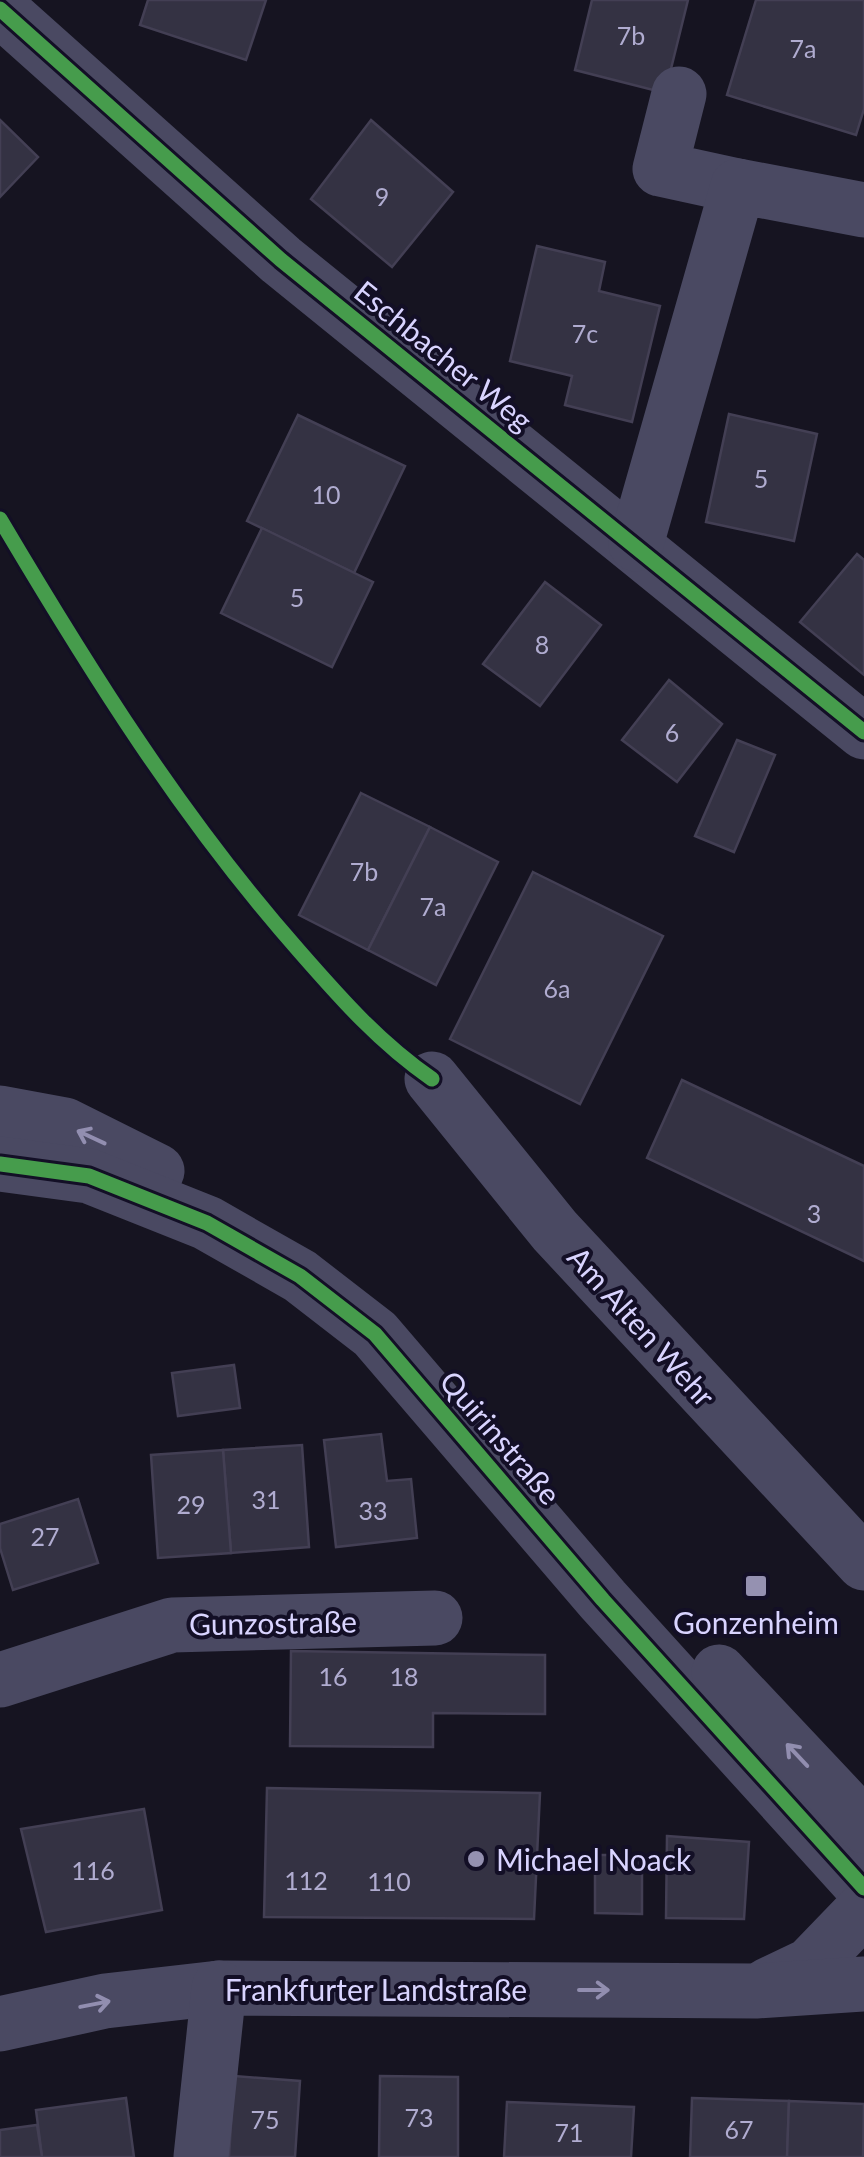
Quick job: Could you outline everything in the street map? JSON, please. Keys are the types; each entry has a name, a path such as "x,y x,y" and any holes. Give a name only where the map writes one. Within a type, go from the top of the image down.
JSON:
{"street":[{"name":"Eschbacher Weg","path":"0,9 281,260 864,732"},
{"path":"679,94 660,169 864,210"},
{"path":"636,544 738,186"},
{"name":"Am Alten Wehr","path":"432,1079 555,1231 864,1563"},
{"path":"0,1114 65,1124 140,1160 167,1178 190,1217"},
{"name":"Quirinstraße","path":"0,1164 90,1176 190,1217 300,1276 375,1334 476,1446 603,1600 858,1862"},
{"name":"Gunzostraße","path":"0,1680 172,1625 434,1618"},
{"name":"Frankfurter Landstraße","path":"756,1991 810,1964 864,1909"},
{"name":"Frankfurter Landstraße","path":"0,2024 104,2002 219,1988 756,1991 864,1984"},
{"path":"201,2157 219,1988"}],"building":[{"path":"148,0 266,0 246,60 140,25"},
{"path":"592,0 688,0 665,93 575,70"},
{"path":"756,0 864,0 864,109 856,135 727,95"},
{"path":"0,120 38,157 0,197"},
{"path":"371,120 453,192 392,267 311,199"},
{"path":"537,246 605,262 599,291 660,306 632,422 565,405 572,376 510,361"},
{"path":"729,414 817,434 794,541 706,522"},
{"path":"298,415 405,466 354,573 247,521"},
{"path":"262,528 373,582 332,667 221,613"},
{"path":"857,554 864,560 864,675 800,622"},
{"path":"545,582 601,625 540,706 483,664"},
{"path":"669,680 722,724 677,782 622,740"},
{"path":"737,740 775,755 734,852 695,836"},
{"path":"361,793 430,827 368,950 299,915"},
{"path":"430,827 498,862 436,985 368,950"},
{"path":"533,872 663,936 580,1104 450,1039"},
{"path":"682,1080 864,1166 864,1261 647,1158"},
{"path":"234,1365 240,1408 178,1416 172,1373"},
{"path":"381,1434 387,1481 411,1479 417,1538 336,1547 324,1440"},
{"path":"302,1445 309,1547 231,1553 223,1450"},
{"path":"223,1450 231,1553 158,1558 151,1455"},
{"path":"78,1499 98,1563 13,1590 0,1548 0,1524"},
{"path":"291,1651 545,1655 545,1714 433,1713 433,1747 290,1746"},
{"path":"267,1788 540,1793 534,1919 264,1917"},
{"path":"144,1809 162,1910 46,1932 21,1829"},
{"path":"667,1836 749,1842 744,1919 666,1918"},
{"path":"595,1855 642,1855 642,1914 595,1913"},
{"path":"234,2076 300,2081 295,2157 229,2157"},
{"path":"380,2076 458,2077 458,2157 379,2157"},
{"path":"126,2098 134,2157 42,2157 36,2110"},
{"path":"692,2098 789,2101 787,2157 690,2157"},
{"path":"789,2101 864,2104 863,2157 787,2157"},
{"path":"507,2102 634,2107 631,2157 504,2157"},
{"path":"37,2125 42,2157 0,2157 0,2130"}],"cycle path":[{"path":"0,9 281,260 864,732"},
{"path":"0,519 104,688 216,850 347,1004 378,1036 432,1079"},
{"path":"0,1164 89,1176 207,1223 300,1276 375,1334 603,1600 864,1888"}],"place":[{"name":"Gonzenheim","path":"756,1586"},
{"name":"Michael Noack","path":"476,1859"}]}
